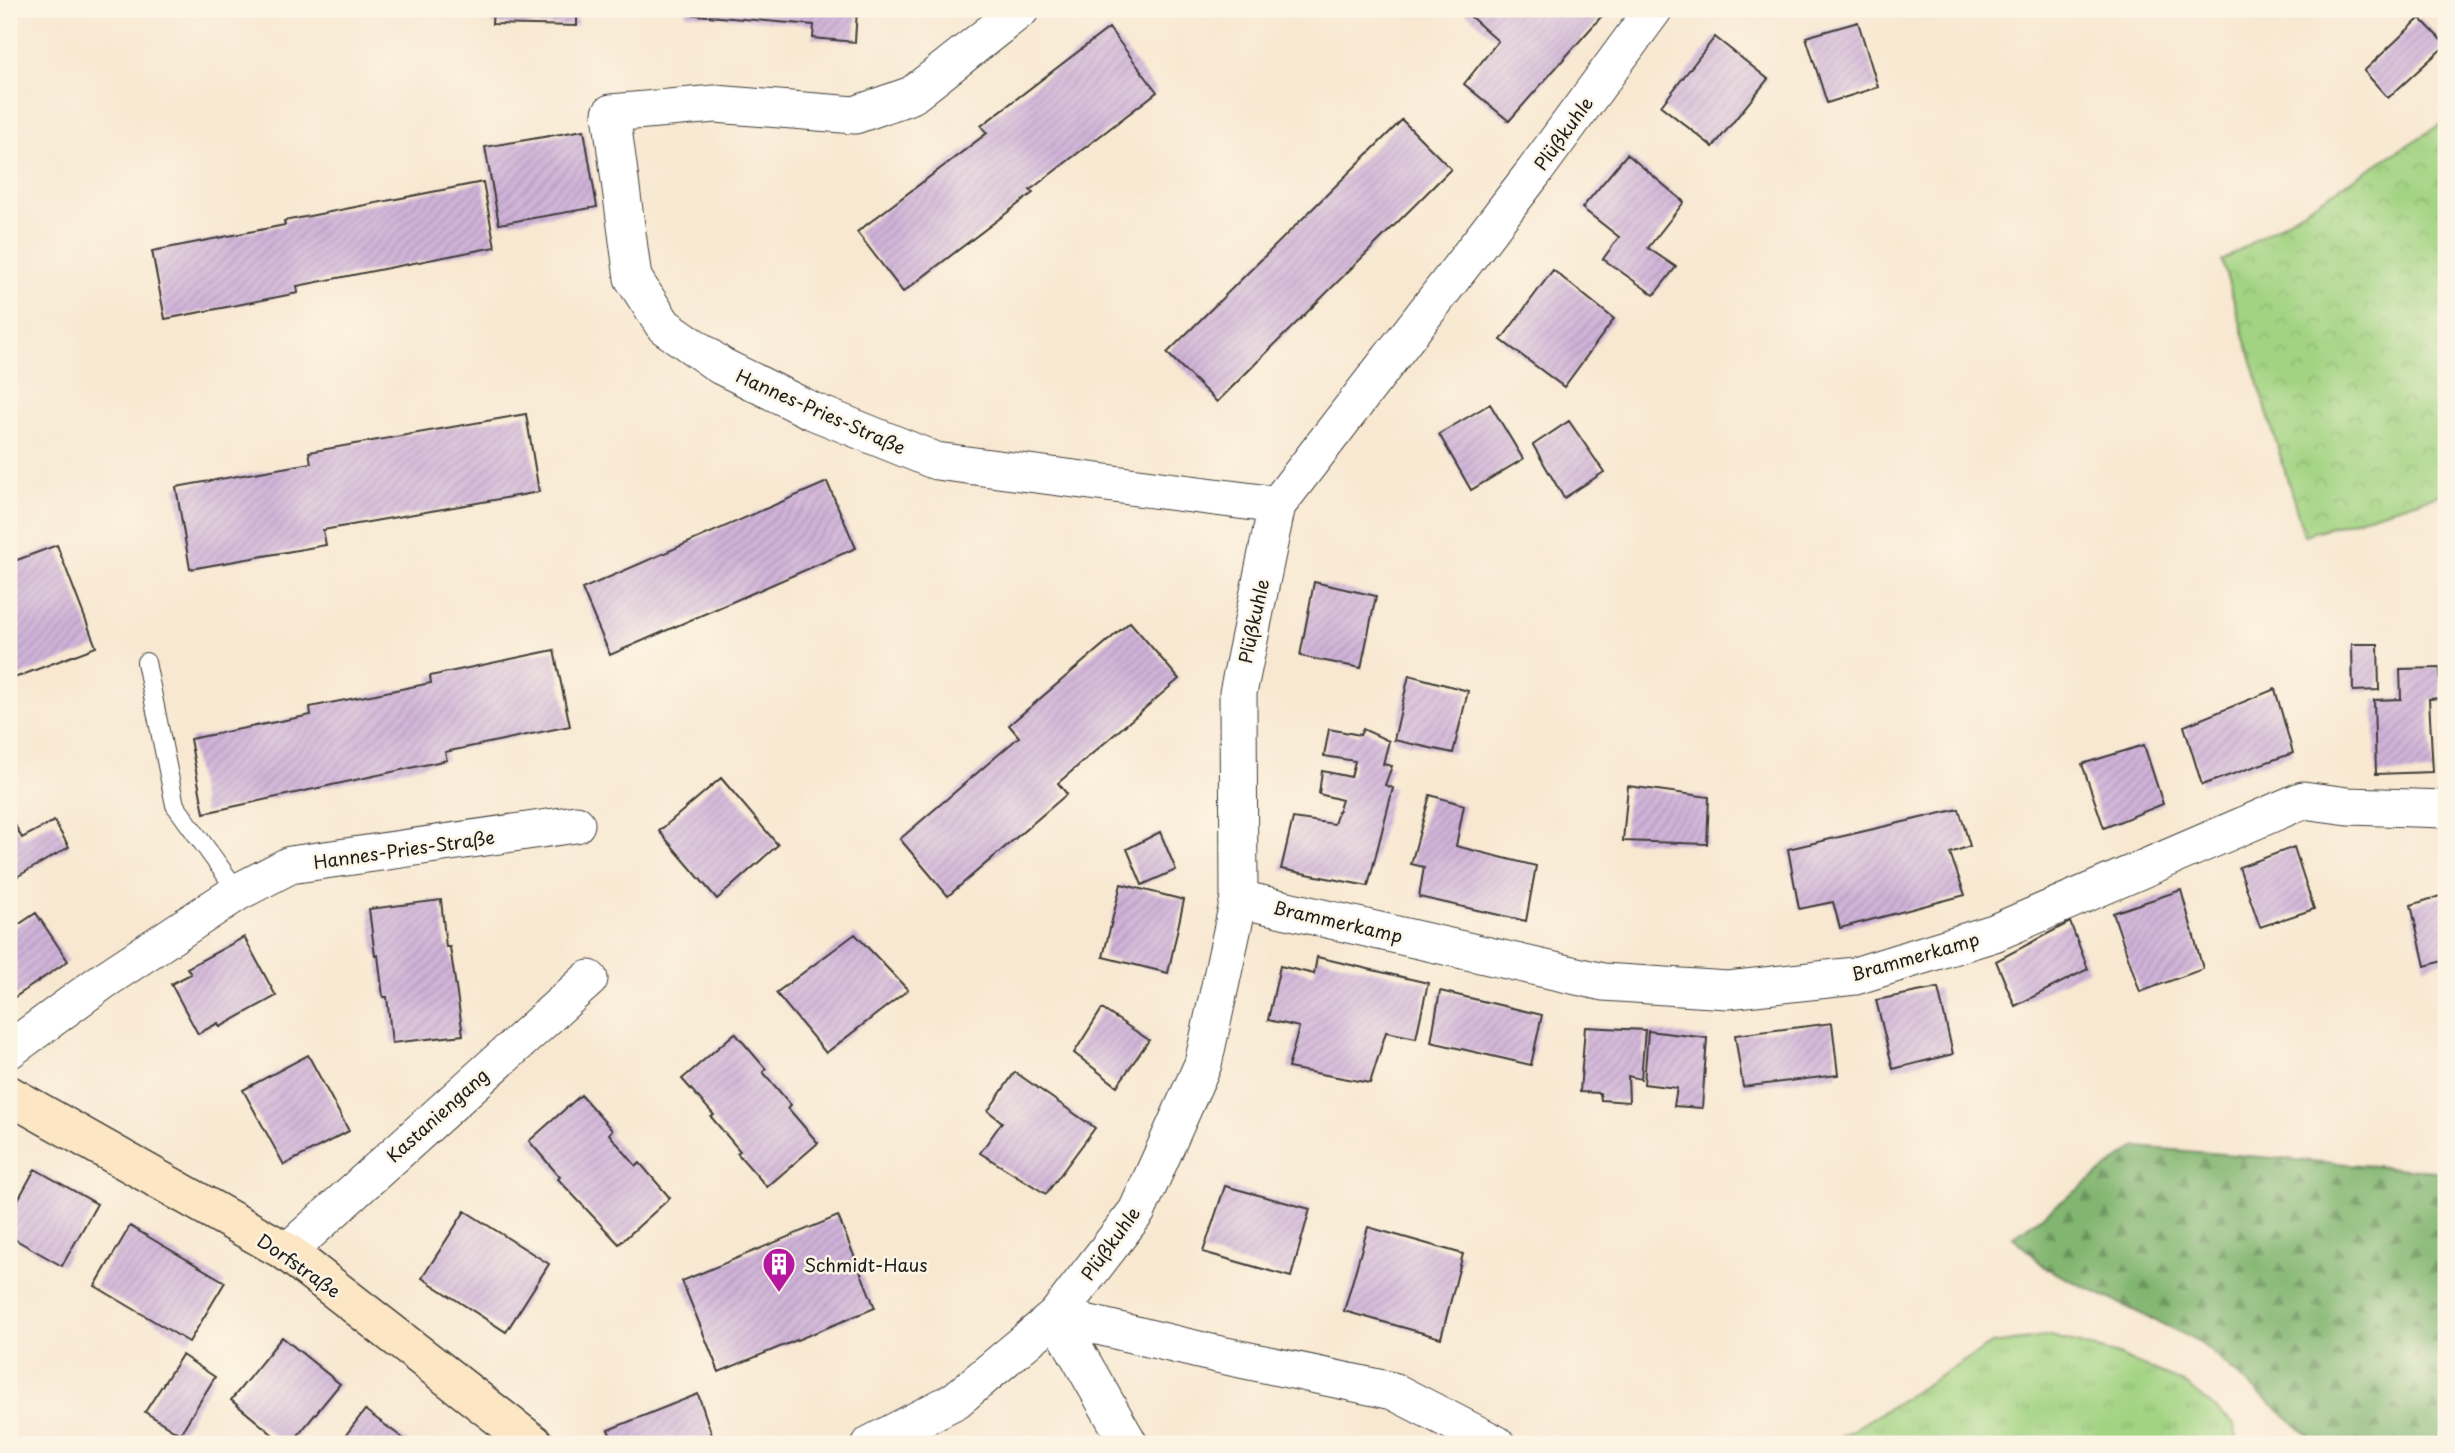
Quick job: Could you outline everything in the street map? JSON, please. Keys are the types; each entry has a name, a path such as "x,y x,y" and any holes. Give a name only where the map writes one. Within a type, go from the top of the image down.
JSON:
{"street":[{"name":"Hannes-Pries-Straße","path":"1021,9 912,95 855,116 715,104 611,113 633,278 664,326 721,366 810,410 936,461 1277,505"},
{"name":"Plüßkuhle","path":"871,1444 956,1400 1056,1316 1137,1210 1203,1063 1239,899 1238,693 1277,505 1534,172 1654,9"},
{"name":"Brammerkamp","path":"1239,899 1603,982 1728,990 1855,976 1994,933 2303,800 2348,806 2446,809"},
{"name":"Hannes-Pries-Straße","path":"9,1050 103,981 238,892 290,865 576,824"},
{"name":"Kastaniengang","path":"287,1252 589,979"},
{"name":"Dorfstraße","path":"9,1095 287,1252 534,1444"},
{"path":"1056,1316 1129,1444"},
{"path":"1056,1316 1207,1352 1393,1391 1496,1444"}],"lane":[{"path":"146,662 175,805 238,892"}],"green space":[{"path":"2446,121 2446,493 2304,535 2222,261"},
{"path":"2136,1147 2446,1172 2446,1444 2309,1444 2309,1436 2198,1341 2047,1269 2013,1237"},
{"path":"2051,1336 2115,1354 2184,1383 2233,1423 2239,1444 1830,1444 1992,1344"}],"building":[{"path":"493,9 577,9 577,26 492,24"},
{"path":"686,9 857,9 855,42 813,38 814,25 685,14"},
{"path":"1462,9 1516,9 1521,13 1524,9 1608,9 1509,121 1464,84 1498,41"},
{"path":"2420,18 2446,45 2388,98 2364,71"},
{"path":"1858,22 1878,87 1827,103 1806,37"},
{"path":"1109,28 1157,92 1030,190 1033,193 903,292 857,232 987,133 981,126"},
{"path":"1715,37 1768,79 1713,147 1661,106"},
{"path":"1402,120 1451,169 1217,402 1167,353"},
{"path":"584,130 597,207 499,224 485,147"},
{"path":"1627,154 1684,202 1648,248 1676,267 1654,295 1603,259 1619,237 1582,208"},
{"path":"483,182 495,247 297,286 298,293 165,319 152,251 285,225 284,221"},
{"path":"1553,270 1614,319 1564,387 1501,340"},
{"path":"1490,404 1523,459 1471,490 1439,434"},
{"path":"526,414 539,492 323,530 326,545 190,569 176,487 311,463 309,452"},
{"path":"1569,421 1604,472 1564,498 1533,445"},
{"path":"827,482 856,548 610,655 582,589"},
{"path":"57,545 96,647 9,680 9,563"},
{"path":"1314,582 1376,596 1361,668 1300,656"},
{"path":"1130,622 1179,679 1058,783 1067,794 948,896 900,839 1019,737 1009,725"},
{"path":"2352,644 2378,644 2379,690 2353,691"},
{"path":"554,650 570,726 445,752 447,760 204,813 190,739 311,715 310,707 431,683 430,676"},
{"path":"2440,668 2441,698 2429,699 2433,772 2376,774 2374,700 2401,699 2400,669"},
{"path":"1409,675 1468,691 1453,753 1394,740"},
{"path":"2275,689 2293,753 2202,785 2184,726"},
{"path":"1329,729 1360,735 1363,729 1389,741 1383,764 1392,766 1385,785 1393,788 1368,886 1281,869 1293,818 1334,824 1342,800 1319,794 1322,771 1351,777 1355,761 1324,756"},
{"path":"2144,745 2163,804 2104,828 2082,764"},
{"path":"721,778 778,845 717,899 659,831"},
{"path":"1628,786 1709,797 1707,844 1623,841"},
{"path":"1430,795 1464,805 1456,846 1536,866 1526,921 1419,897 1424,867 1411,864"},
{"path":"1959,809 1970,846 1950,853 1965,895 1840,928 1833,902 1799,909 1788,849"},
{"path":"54,821 69,847 13,879 9,872 9,829 15,825 22,838"},
{"path":"1160,832 1176,870 1142,885 1127,849"},
{"path":"2294,847 2314,909 2260,927 2239,867"},
{"path":"1121,884 1184,900 1168,973 1103,957"},
{"path":"2181,890 2203,969 2140,992 2113,913"},
{"path":"2446,894 2446,960 2425,966 2411,905"},
{"path":"441,900 446,947 450,947 463,1035 392,1043 387,997 383,997 369,909"},
{"path":"36,913 68,961 15,997 9,987 9,931"},
{"path":"2070,922 2088,969 2015,1006 1996,961"},
{"path":"855,934 908,990 826,1053 776,993"},
{"path":"244,937 276,996 220,1027 218,1023 198,1034 171,984 191,974 187,968"},
{"path":"1317,957 1428,983 1416,1038 1386,1032 1370,1083 1288,1068 1299,1027 1268,1020 1280,966 1314,974"},
{"path":"1938,988 1953,1054 1893,1069 1876,1000"},
{"path":"1440,991 1542,1015 1531,1065 1431,1042"},
{"path":"1102,1009 1149,1040 1117,1086 1074,1053"},
{"path":"1832,1023 1838,1075 1743,1087 1735,1035"},
{"path":"1585,1027 1645,1030 1641,1079 1628,1076 1629,1102 1601,1100 1600,1093 1580,1092"},
{"path":"1648,1031 1707,1038 1702,1108 1674,1106 1677,1088 1644,1084"},
{"path":"735,1033 766,1069 763,1072 791,1105 788,1108 818,1143 767,1187 737,1153 740,1151 711,1117 714,1115 682,1079"},
{"path":"308,1055 349,1131 284,1165 243,1090"},
{"path":"1015,1072 1095,1128 1046,1194 980,1153 1002,1122 988,1111"},
{"path":"581,1095 612,1130 609,1134 636,1166 640,1163 670,1198 619,1244 558,1179 560,1177 529,1141"},
{"path":"35,1169 97,1204 62,1266 9,1236 9,1216"},
{"path":"1225,1186 1310,1209 1291,1277 1203,1252"},
{"path":"465,1211 549,1264 506,1332 422,1278"},
{"name":"Schmidt-Haus","path":"838,1216 875,1308 719,1372 682,1281"},
{"path":"130,1226 225,1282 189,1342 95,1286"},
{"path":"1368,1227 1463,1254 1441,1338 1344,1311"},
{"path":"282,1337 340,1384 291,1444 284,1444 231,1400"},
{"path":"182,1355 215,1377 180,1434 145,1412"},
{"path":"698,1394 715,1444 614,1444 608,1430"},
{"path":"365,1410 408,1442 407,1444 339,1444"}],"place":[{"name":"Schmidt-Haus","path":"779,1294"}]}
